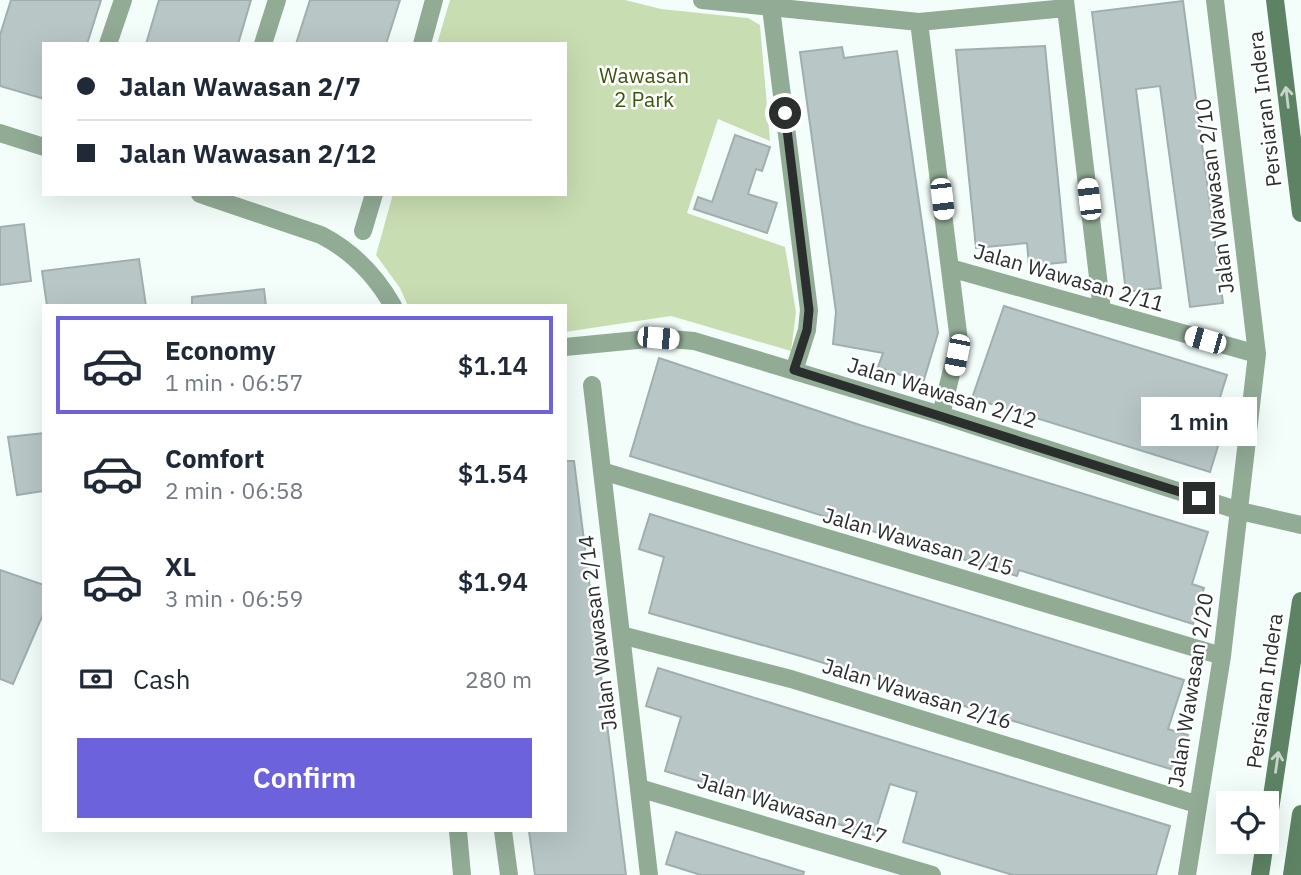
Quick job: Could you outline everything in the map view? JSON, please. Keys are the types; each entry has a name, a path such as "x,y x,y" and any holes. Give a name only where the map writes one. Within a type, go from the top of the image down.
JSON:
{"main road":[{"name":"Persiaran Indera","path":"1275,0 1301,213"},
{"name":"Persiaran Indera","path":"1273,791 1301,601"},
{"path":"1292,875 1301,814"},
{"path":"1260,875 1263,854"}],"street":[{"path":"109,42 122,0"},
{"path":"265,42 277,0"},
{"path":"423,42 434,0"},
{"path":"702,0 919,22 1065,4 1102,311"},
{"name":"Jalan Wawasan 2/10","path":"1215,0 1257,354 1240,511"},
{"path":"771,8 809,310 807,330 794,370"},
{"path":"919,22 959,341 940,415"},
{"path":"0,133 42,146"},
{"path":"211,196 321,235 340,245 373,277 392,304"},
{"path":"363,231 373,196"},
{"name":"Jalan Wawasan 2/11","path":"950,268 1257,354"},
{"name":"Jalan Wawasan 2/12","path":"567,347 658,338 694,341 940,415 1240,511 1301,525"},
{"name":"Jalan Wawasan 2/14","path":"592,385 649,875"},
{"name":"Jalan Wawasan 2/15","path":"602,471 1222,656"},
{"name":"Jalan Wawasan 2/20","path":"1187,875 1196,804 1222,656 1240,511"},
{"name":"Jalan Wawasan 2/16","path":"621,635 791,679 1196,804"},
{"name":"Jalan Wawasan 2/17","path":"639,788 932,875"},
{"path":"458,832 462,875"},
{"path":"503,832 509,875"}],"green space":[{"name":"Wawasan 2 Park","path":"450,0 625,0 661,9 748,18 760,25 770,141 718,119 687,213 785,247 796,312 791,351 671,316 567,332 567,304 407,304 400,288 376,255 392,196 567,196 567,42 438,42"}],"building":[{"path":"11,0 101,0 88,42 42,42 42,98 0,86 0,35"},
{"path":"159,0 251,0 239,42 147,42"},
{"path":"310,0 400,0 387,42 297,42"},
{"path":"1183,1 1223,303 1190,307 1160,86 1136,89 1161,288 1126,292 1092,12"},
{"path":"1045,46 1066,262 1029,266 1027,243 976,248 956,50"},
{"path":"842,47 844,58 897,51 938,333 923,383 878,367 883,353 833,344 836,312 800,52"},
{"path":"735,135 770,147 762,171 756,169 748,194 777,203 767,233 694,209 698,197 712,202"},
{"path":"24,224 31,281 0,285 0,227"},
{"path":"139,259 146,304 47,304 42,271"},
{"path":"264,289 266,304 192,304 192,297"},
{"path":"1004,306 1227,375 1211,426 1223,430 1210,472 972,398"},
{"path":"659,358 860,425 1208,532 1192,584 1204,588 1193,624 1019,570 1017,576 630,456"},
{"path":"42,433 42,491 17,495 8,437"},
{"path":"567,461 574,461 626,875 535,875 529,832 567,832"},
{"path":"650,514 1184,680 1168,729 1188,735 1177,771 804,657 649,613 664,557 639,549"},
{"path":"0,570 42,584 42,617 13,684 0,679"},
{"path":"658,668 1170,826 1156,875 1013,875 903,842 917,792 890,784 874,835 665,771 681,717 646,706"},
{"path":"676,832 804,872 803,875 701,875 666,864"}],"route":[{"path":"785,113 809,310 807,330 794,370 1199,498"}]}
